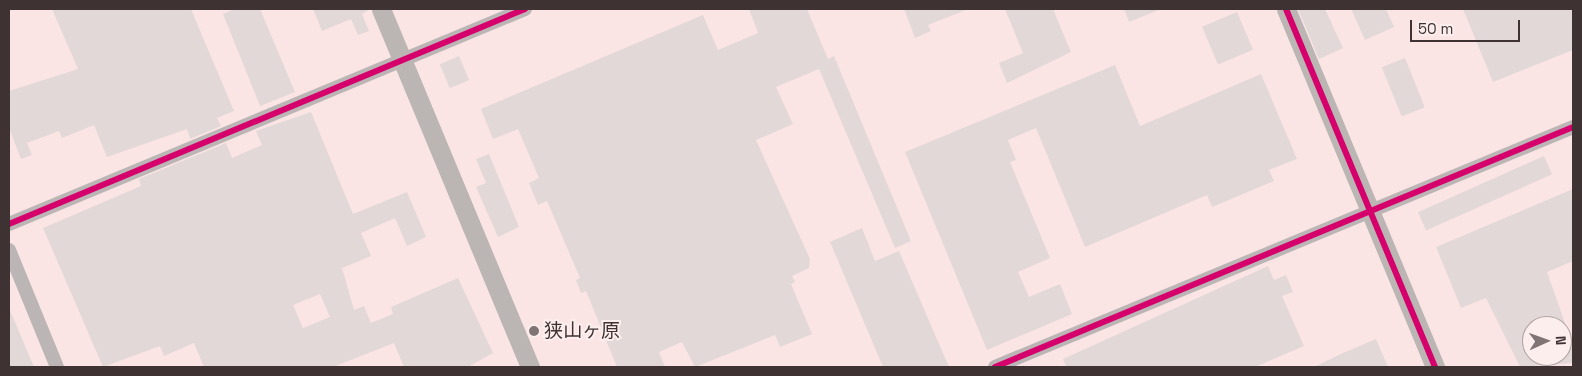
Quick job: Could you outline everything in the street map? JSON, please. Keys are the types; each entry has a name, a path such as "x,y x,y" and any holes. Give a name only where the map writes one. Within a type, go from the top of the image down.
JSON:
{"street":[{"path":"381,9 530,367"},
{"path":"9,224 525,9"},
{"path":"1286,9 1374,211 1435,367"},
{"path":"995,367 1573,128"},
{"path":"9,250 57,367"}],"shaded area":[{"path":"9,9 1573,9 1573,367 9,367"}],"building":[{"path":"52,9 191,9 234,111 217,118 221,126 190,139 187,129 107,157 94,125 62,138 59,131 27,143 32,155 21,159 9,128 9,91 78,69"},
{"path":"235,9 260,9 295,92 260,106 223,14"},
{"path":"313,9 370,9 362,14 369,31 358,35 351,19 322,31"},
{"path":"749,9 807,9 828,59 834,56 911,241 895,248 819,69 776,87 793,124 756,140 810,259 809,268 792,276 795,282 791,284 812,334 780,347 775,335 695,367 682,342 659,352 665,367 617,367 586,291 581,293 576,280 580,278 547,201 538,205 529,183 539,178 518,129 493,139 481,109 703,15 718,50 758,33"},
{"path":"904,9 968,9 928,25 931,31 915,38"},
{"path":"1005,9 1053,9 1071,52 1007,83 999,63 1023,53"},
{"path":"1124,9 1161,9 1129,22"},
{"path":"1298,9 1325,9 1343,48 1319,59"},
{"path":"1351,9 1386,9 1394,27 1365,40"},
{"path":"1463,9 1573,9 1573,50 1493,82"},
{"path":"1237,12 1253,50 1218,65 1202,27"},
{"path":"459,56 469,80 450,88 440,64"},
{"path":"1405,58 1425,107 1402,117 1382,67"},
{"path":"1115,65 1140,126 1261,74 1297,159 1269,170 1274,181 1212,207 1207,195 1085,247 1036,128 1008,140 1016,160 1010,162 1050,258 1018,272 1029,297 1060,284 1072,314 987,350 905,152"},
{"path":"311,112 353,214 407,192 426,237 407,246 395,218 361,233 371,256 342,268 354,310 364,306 371,323 393,314 391,307 458,278 493,353 468,367 404,367 394,343 333,367 204,367 194,343 164,356 160,346 103,367 43,228 141,186 139,179 226,143 232,158 262,145 256,131","holes":["320,294 330,317 303,328 293,305"]},
{"path":"489,154 519,227 498,237 476,187 486,183 476,159"},
{"path":"1544,156 1552,174 1426,230 1418,212"},
{"path":"1573,189 1573,261 1547,272 1562,316 1522,316 1522,366 1533,366 1520,367 1486,298 1461,308 1436,247"},
{"path":"862,228 875,261 899,251 949,367 883,367 830,242"},
{"path":"1268,266 1274,280 1286,275 1293,292 1282,296 1304,346 1255,367 1066,367 1063,359"},
{"path":"9,308 34,367 9,367"},
{"path":"1376,339 1388,367 1314,367 1343,353"},
{"path":"1572,343 1573,346 1572,363"}],"cycle path":[{"path":"9,224 525,9"},
{"path":"1286,9 1435,367"},
{"path":"995,367 1573,127"}],"place":[{"name":"狭山ヶ原","path":"534,331"}]}
